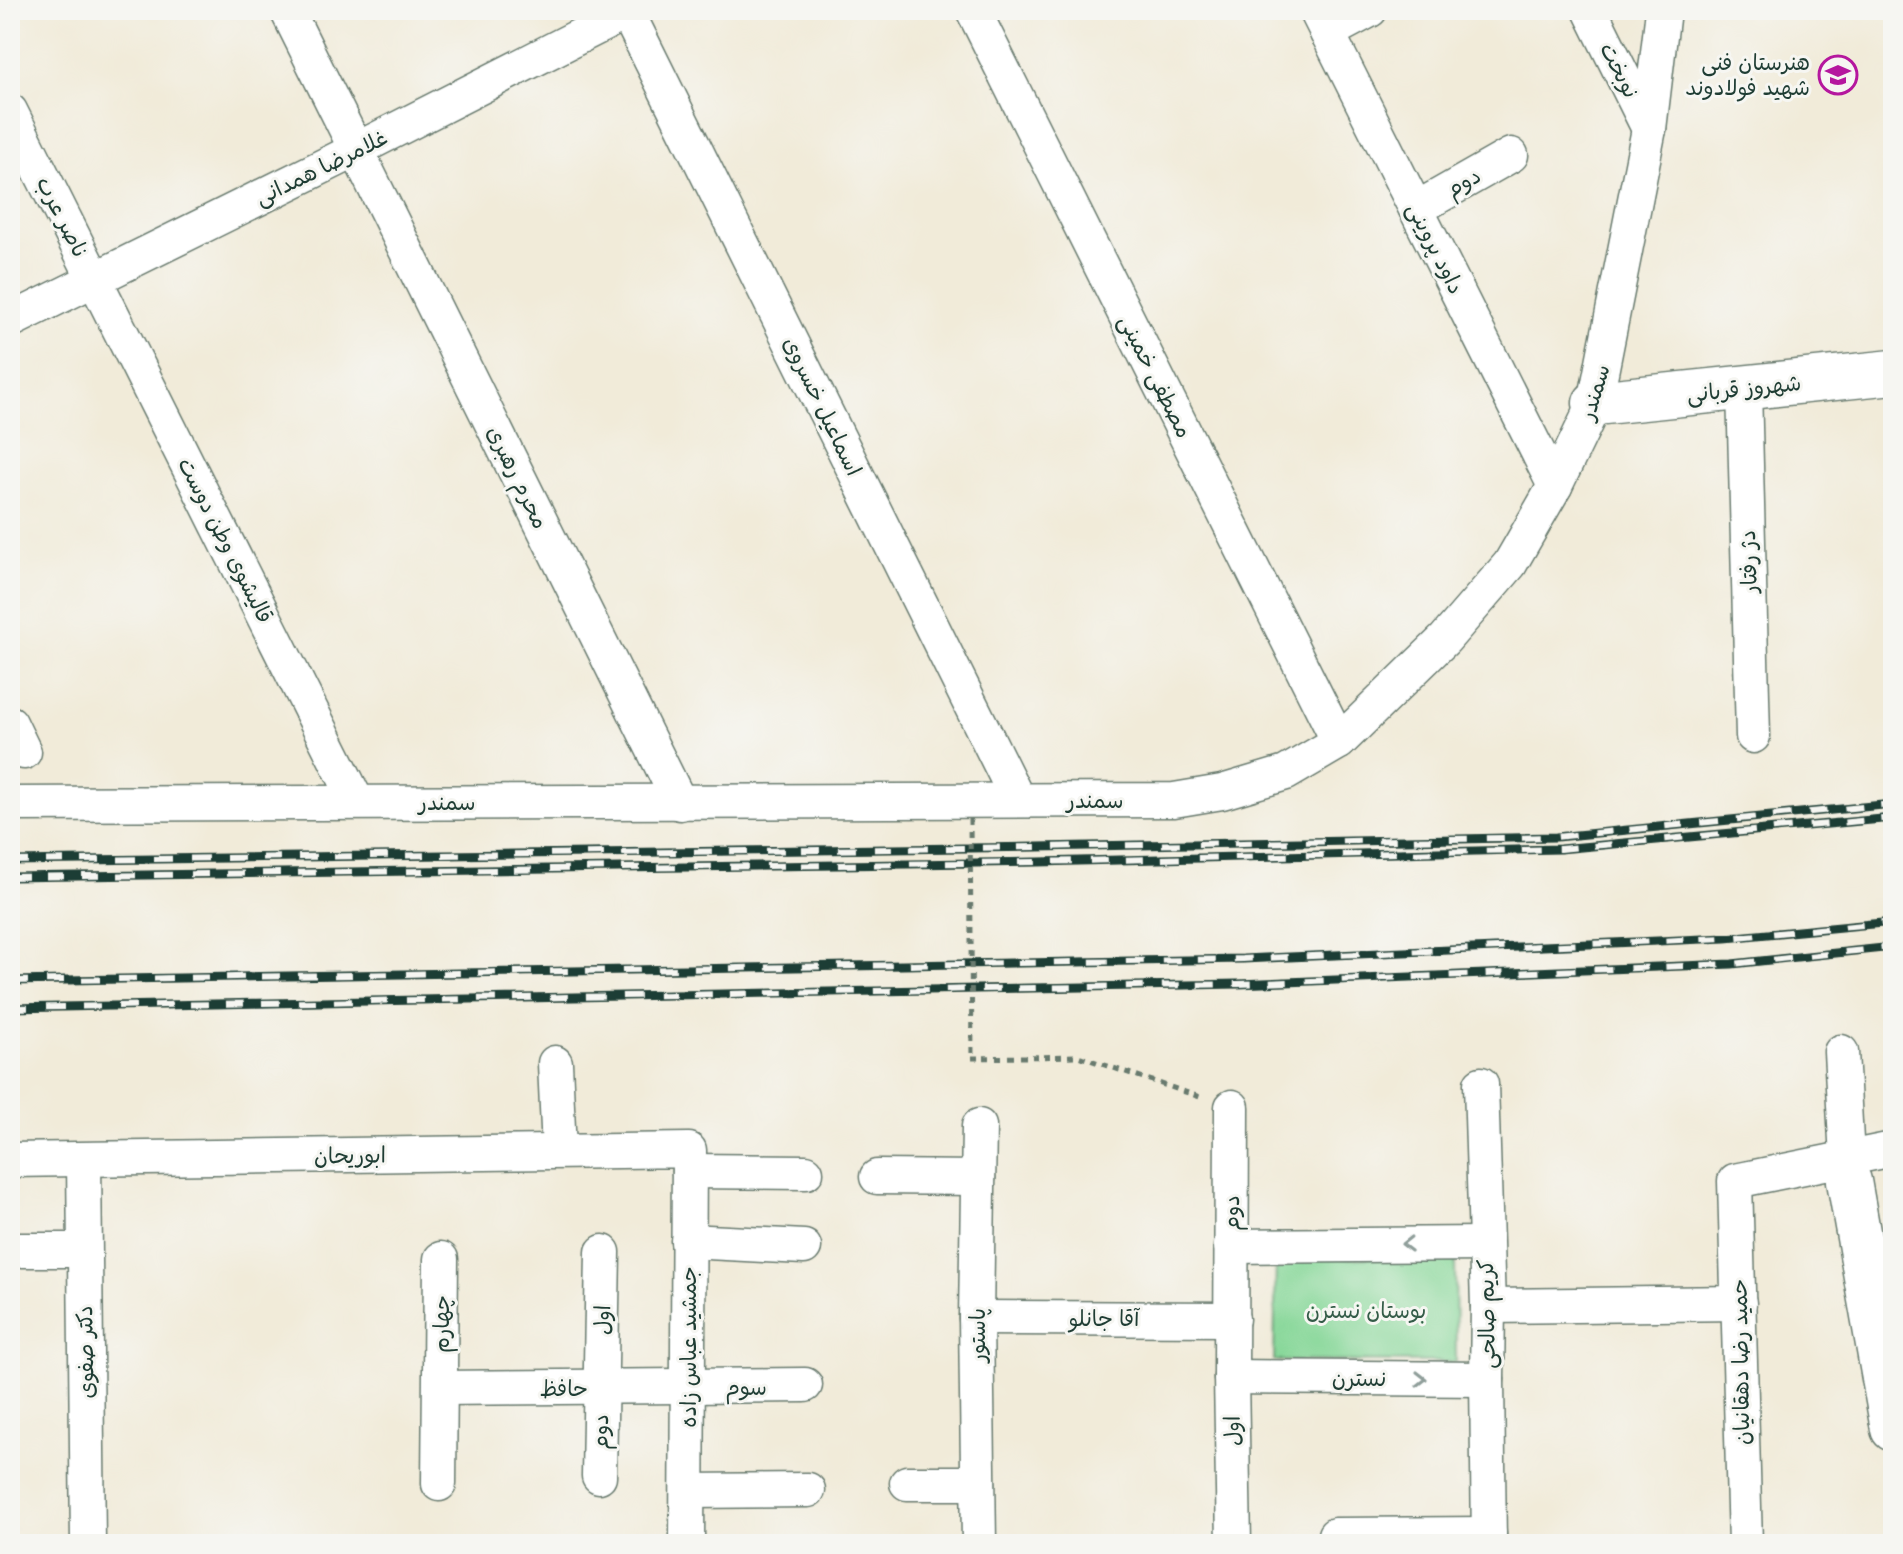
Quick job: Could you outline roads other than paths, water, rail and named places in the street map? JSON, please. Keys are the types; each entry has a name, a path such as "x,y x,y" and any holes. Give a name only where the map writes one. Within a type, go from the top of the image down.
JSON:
{"street":[{"name":"محرم رهبری","path":"287,10 680,803"},
{"name":"مصطفی خمینی","path":"973,10 1339,742"},
{"path":"1322,22 1370,10"},
{"name":"نوبخت","path":"1590,10 1649,129"},
{"name":"سمندر","path":"10,804 1174,800 1222,792 1286,773 1339,742 1445,639 1510,564 1555,486 1595,403 1649,129 1663,10"},
{"name":"غلامرضا همدانی","path":"10,321 628,11"},
{"name":"اسماعیل خسروی","path":"628,11 1018,800"},
{"name":"داود پروینی","path":"1322,22 1555,486"},
{"name":"ناصر عرب","path":"10,111 95,279"},
{"name":"دوم","path":"1416,209 1511,155"},
{"name":"قالیشوی وطن دوست","path":"95,279 357,802"},
{"name":"شهروز قربانی","path":"1595,403 1893,372"},
{"name":"دژ رفتار","path":"1744,388 1753,736"},
{"path":"1841,1052 1848,1170 1884,1330 1893,1429"},
{"path":"555,1063 559,1151"},
{"name":"کریم صالحی","path":"1481,1084 1488,1306 1489,1539"},
{"name":"دوم","path":"1232,1107 1232,1319"},
{"name":"پاستور","path":"979,1126 976,1318 979,1544"},
{"path":"1848,1170 1893,1149"},
{"name":"ابوریحان","path":"10,1160 559,1151 689,1160"},
{"name":"دکتر صفوی","path":"84,1160 88,1544"},
{"path":"689,1160 806,1172"},
{"name":"جمشید عباس زاده","path":"687,1544 689,1160"},
{"name":"حمید رضا دهقانیان","path":"1745,1544 1735,1181 1848,1170"},
{"path":"877,1177 978,1178"},
{"path":"688,1241 804,1247"},
{"path":"1231,1246 1485,1244"},
{"path":"10,1250 84,1250"},
{"name":"اول","path":"601,1388 603,1252"},
{"name":"چهارم","path":"441,1259 441,1388"},
{"path":"1488,1306 1739,1303"},
{"name":"آقا جانلو","path":"976,1318 1232,1319"},
{"name":"اول","path":"1232,1319 1234,1544"},
{"name":"نسترن","path":"1231,1377 1487,1379"},
{"name":"سوم","path":"687,1388 805,1385"},
{"path":"439,1484 441,1388"},
{"name":"حافظ","path":"441,1388 687,1388"},
{"name":"دوم","path":"599,1476 601,1388"},
{"path":"907,1483 978,1483"},
{"path":"688,1491 808,1490"},
{"path":"1335,1535 1489,1539"}],"railway":[{"path":"10,861 1556,837 1893,804"},
{"path":"10,877 1038,862 1560,849 1893,818"},
{"path":"10,981 1243,959 1726,938 1893,922"},
{"path":"10,1008 1238,984 1732,964 1893,947"}],"place":[{"name":"هنرستان فنی شهید فولادوند","path":"1838,75"}],"park label":[{"name":"بوستان نسترن","path":"1366,1310"}]}
